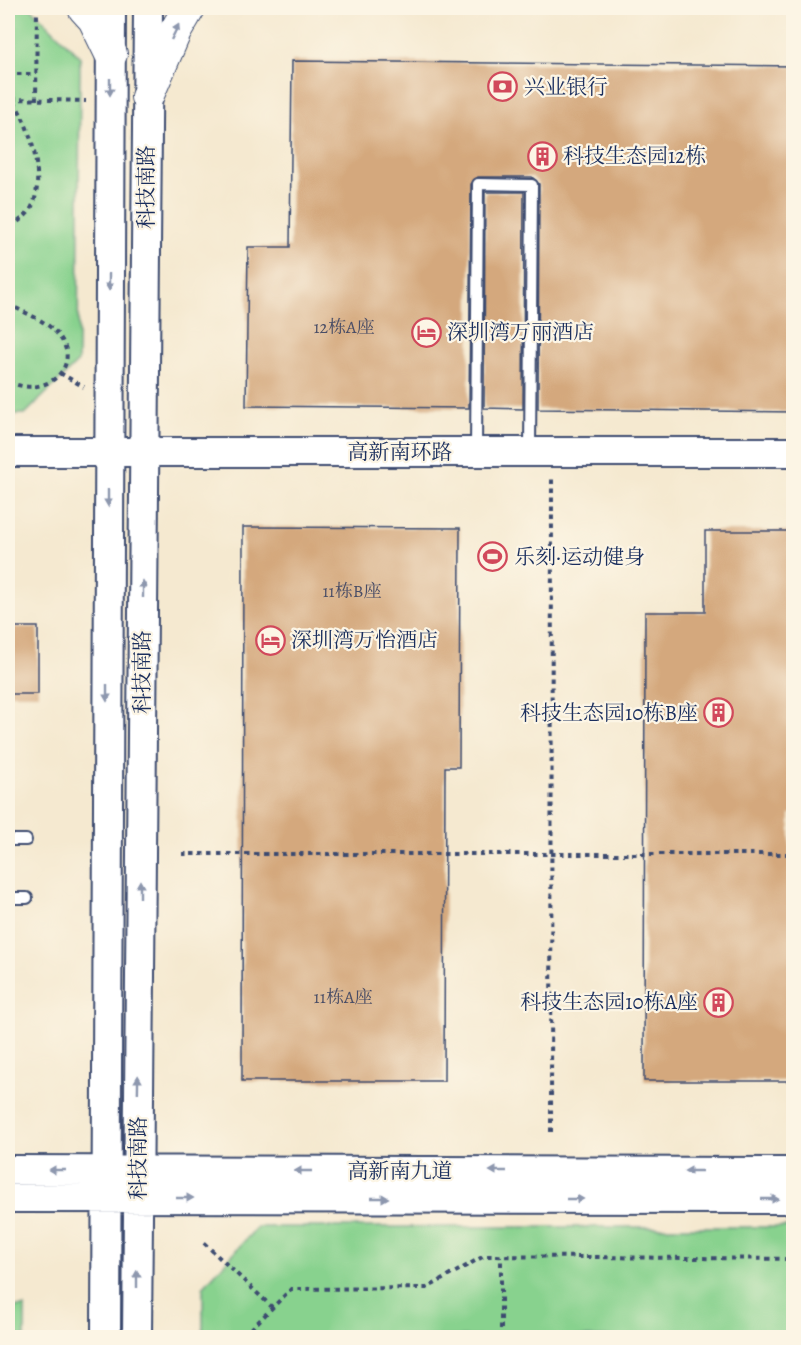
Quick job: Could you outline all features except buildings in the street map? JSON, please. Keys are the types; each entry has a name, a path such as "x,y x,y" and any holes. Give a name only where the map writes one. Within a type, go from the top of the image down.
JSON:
{"main road":[{"path":"84,8 93,19 111,54"},
{"name":"科技南路","path":"106,1338 111,8"},
{"name":"科技南路","path":"137,1338 148,8"},
{"path":"147,97 175,32 189,8"},
{"name":"高新南环路","path":"8,452 794,452"},
{"name":"高新南九道","path":"8,1170 794,1172"},
{"name":"高新南九道","path":"8,1198 794,1199"}],"lane":[{"path":"476,452 478,184 532,185 530,452"},
{"path":"8,840 26,840"},
{"path":"8,898 27,898"}],"path":[{"path":"36,100 37,8"},
{"path":"8,74 36,74"},
{"path":"8,95 26,123 33,148 36,185 34,202 28,213 8,228"},
{"path":"12,99 86,101"},
{"path":"8,304 46,324 58,334 65,353 60,373 44,387 31,389 8,381"},
{"path":"60,373 84,387"},
{"path":"550,1132 552,479"},
{"path":"182,854 794,854"},
{"path":"204,1243 272,1307"},
{"path":"251,1338 251,1329 291,1289 427,1288 484,1256 794,1259"},
{"path":"501,1256 501,1338"}],"green space":[{"path":"8,8 31,8 80,57 78,362 25,414 8,414"},
{"path":"257,1227 793,1227 793,1337 203,1337 203,1287"},
{"path":"8,1307 25,1307 25,1337 8,1337"}],"place":[{"name":"兴业银行","path":"503,87"},
{"name":"科技生态园12栋","path":"542,156"},
{"name":"深圳湾万丽酒店","path":"426,332"},
{"name":"乐刻·运动健身","path":"493,557"},
{"name":"深圳湾万怡酒店","path":"270,640"},
{"name":"科技生态园10栋B座","path":"719,713"},
{"name":"科技生态园10栋A座","path":"719,1002"}]}
